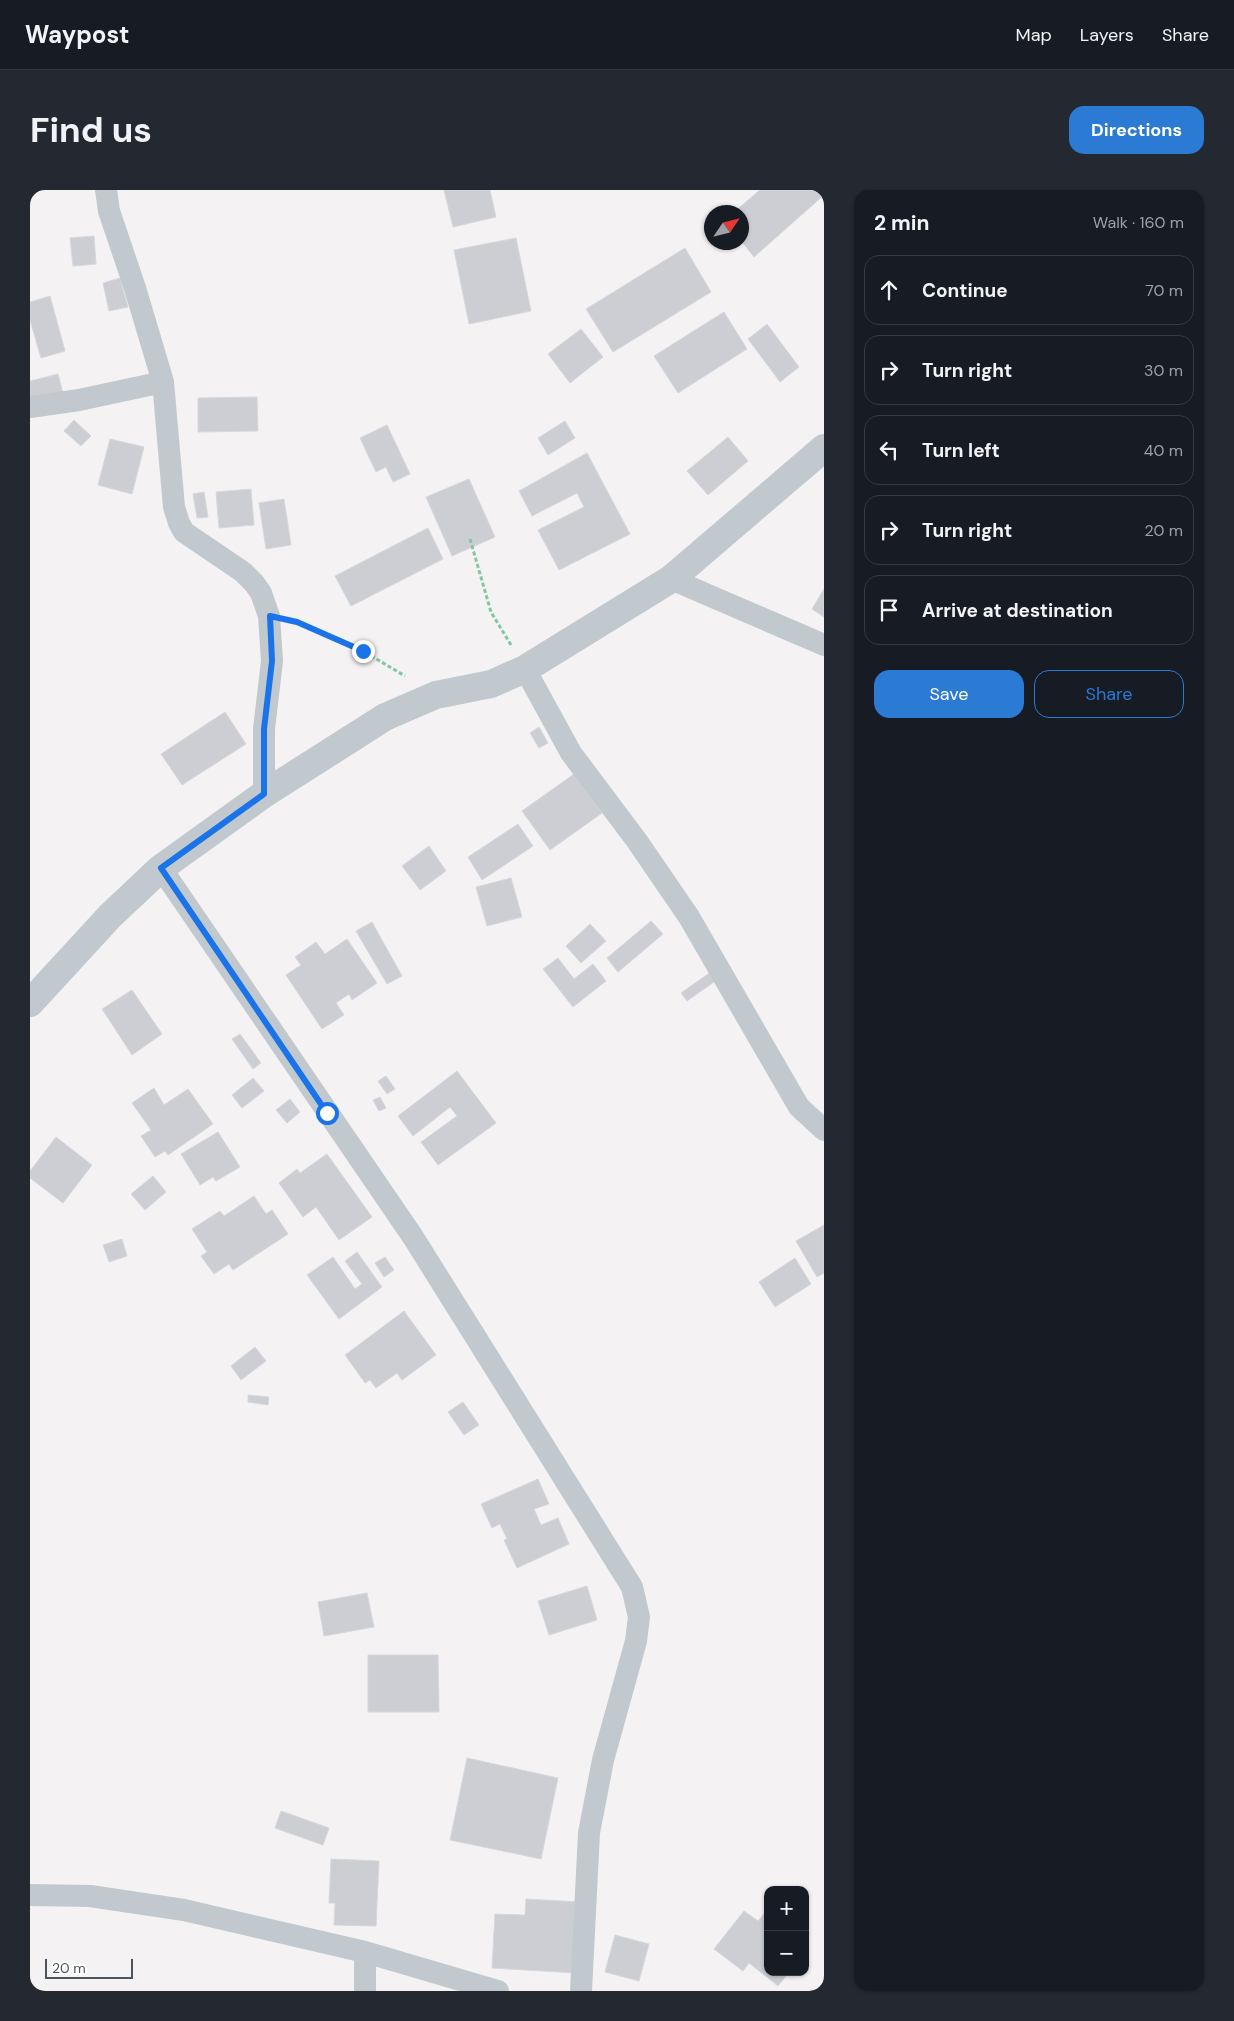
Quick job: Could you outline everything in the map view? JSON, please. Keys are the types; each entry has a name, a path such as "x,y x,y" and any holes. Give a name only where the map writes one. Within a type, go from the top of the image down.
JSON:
{"street":[{"path":"106,190 109,211 136,288 163,382 174,507 179,523 190,537 243,572 254,582 261,593 270,616 272,661 264,729 264,794"},
{"path":"30,407 79,400 163,382"},
{"path":"30,1003 110,916 161,868 264,794 386,717 436,695 492,684 526,669 671,579 824,448"},
{"path":"671,579 824,645"},
{"path":"526,669 571,753 637,842 689,917 799,1108 824,1130"},
{"path":"161,868 413,1237 632,1587 638,1618 636,1642 603,1760 589,1833 581,1991"},
{"path":"30,1895 90,1896 184,1910 365,1952 498,1991"},
{"path":"365,1952 365,1991"}],"path":[{"path":"470,539 491,612 526,669"},
{"path":"270,616 297,622 363,651 436,695"}],"building":[{"path":"444,190 490,190 496,217 453,227"},
{"path":"760,190 824,190 824,195 754,257 748,250 749,205 742,205"},
{"path":"94,236 96,264 73,266 70,238"},
{"path":"516,238 531,311 469,324 454,250"},
{"path":"685,248 711,292 613,352 586,309"},
{"path":"120,278 128,307 109,311 103,283"},
{"path":"50,296 65,351 41,358 30,320 30,302"},
{"path":"724,312 747,349 678,393 654,356"},
{"path":"767,324 799,367 780,382 748,339"},
{"path":"581,329 603,357 570,383 548,354"},
{"path":"58,374 65,401 30,410 30,381"},
{"path":"257,397 258,431 198,432 198,398"},
{"path":"74,420 91,436 81,446 64,431"},
{"path":"565,421 575,438 548,455 538,438"},
{"path":"387,425 410,474 393,482 386,467 376,472 360,438"},
{"path":"728,437 748,461 708,495 687,471"},
{"path":"110,439 144,447 132,494 98,485"},
{"path":"587,453 630,534 559,570 538,530 584,507 577,493 532,516 519,491"},
{"path":"469,479 495,537 452,556 426,497"},
{"path":"251,489 254,525 219,528 216,492"},
{"path":"204,492 208,517 197,518 193,494"},
{"path":"284,499 291,545 266,549 259,503"},
{"path":"428,528 443,559 351,606 335,576"},
{"path":"824,589 824,617 812,609"},
{"path":"225,712 246,744 182,785 161,754"},
{"path":"539,727 548,743 539,748 530,733"},
{"path":"574,774 602,813 550,850 522,811"},
{"path":"518,824 533,846 482,880 468,857"},
{"path":"429,846 446,871 420,890 402,866"},
{"path":"511,878 522,917 487,926 476,887"},
{"path":"651,921 663,934 618,972 607,958"},
{"path":"372,922 402,976 387,984 356,931"},
{"path":"590,924 606,941 581,963 566,946"},
{"path":"347,939 377,983 352,1000 349,994 336,1003 344,1015 322,1029 286,975 301,965 295,957 316,942 325,954"},
{"path":"558,958 574,979 593,964 606,981 573,1007 543,969"},
{"path":"715,969 721,977 687,1001 681,993"},
{"path":"132,990 162,1034 132,1055 102,1009"},
{"path":"240,1034 261,1063 253,1069 232,1039"},
{"path":"457,1071 496,1123 438,1165 421,1142 457,1116 450,1107 413,1136 398,1116"},
{"path":"386,1076 395,1089 387,1094 378,1081"},
{"path":"253,1078 264,1091 242,1108 232,1095"},
{"path":"154,1088 164,1105 188,1089 213,1124 168,1155 165,1151 155,1157 141,1136 151,1130 132,1103"},
{"path":"380,1097 386,1108 379,1111 373,1100"},
{"path":"290,1099 300,1112 287,1123 276,1110"},
{"path":"218,1132 240,1167 216,1181 213,1177 200,1185 181,1154"},
{"path":"56,1137 92,1165 63,1203 30,1178 30,1171"},
{"path":"327,1154 372,1217 339,1240 316,1207 303,1217 279,1183 297,1169 300,1173"},
{"path":"153,1176 166,1192 145,1210 131,1194"},
{"path":"254,1196 266,1214 272,1210 288,1234 233,1270 229,1264 214,1274 201,1256 207,1252 192,1229 220,1211 224,1216"},
{"path":"824,1225 824,1273 817,1277 796,1241"},
{"path":"122,1239 127,1256 109,1262 103,1245"},
{"path":"357,1252 382,1287 339,1319 307,1275 333,1257 355,1289 362,1284 345,1261"},
{"path":"385,1257 394,1270 384,1277 375,1263"},
{"path":"795,1258 811,1284 775,1307 759,1282"},
{"path":"404,1311 436,1355 402,1380 397,1373 376,1388 370,1380 365,1383 345,1355"},
{"path":"255,1347 266,1361 241,1380 231,1366"},
{"path":"248,1395 269,1397 268,1405 248,1402"},
{"path":"463,1402 479,1425 464,1435 448,1412"},
{"path":"538,1479 549,1504 534,1509 541,1525 558,1518 569,1544 517,1568 504,1540 507,1539 500,1524 492,1528 481,1504"},
{"path":"587,1586 597,1620 549,1635 538,1601"},
{"path":"367,1593 374,1627 324,1636 318,1602"},
{"path":"368,1655 438,1655 439,1712 368,1712"},
{"path":"467,1758 558,1778 541,1859 450,1840"},
{"path":"281,1811 329,1828 323,1845 275,1828"},
{"path":"331,1859 379,1861 376,1926 334,1925 335,1903 329,1903"},
{"path":"526,1899 580,1902 576,1973 492,1968 495,1914 525,1915"},
{"path":"744,1911 758,1921 764,1914 764,1975 749,1963 743,1971 714,1949"},
{"path":"615,1935 649,1944 639,1981 605,1972"},
{"path":"765,1976 786,1976 778,1986"}],"route":[{"path":"327,1113 161,868 264,794 264,729 272,661 270,616 297,622 363,651"}]}
